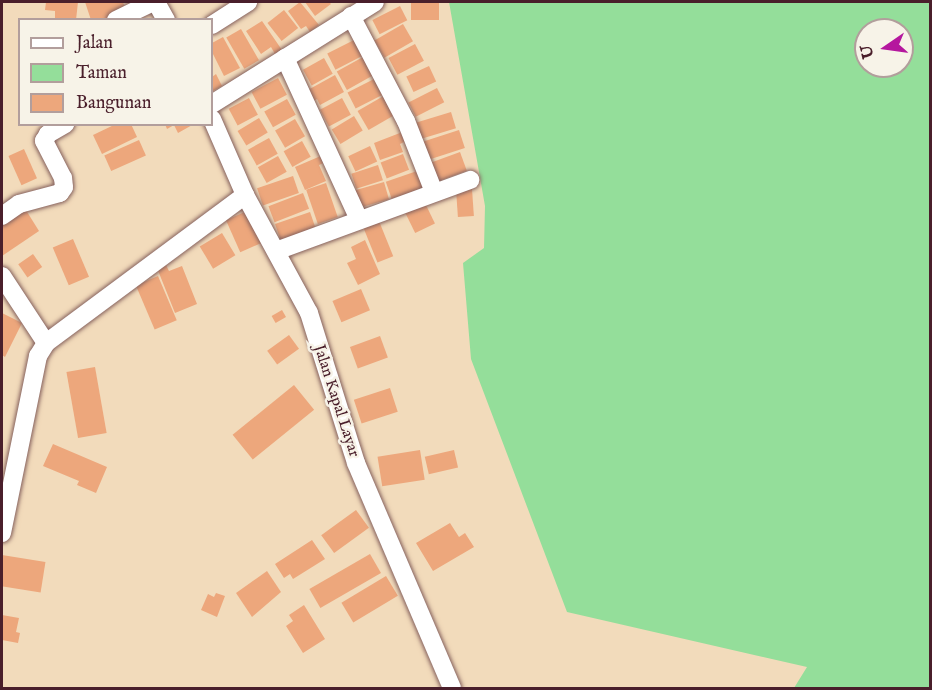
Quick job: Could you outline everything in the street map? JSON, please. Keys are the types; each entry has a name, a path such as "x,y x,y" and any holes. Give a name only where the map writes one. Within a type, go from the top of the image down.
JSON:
{"street":[{"path":"120,18 154,2 165,18"},
{"path":"213,24 248,2"},
{"path":"213,103 375,2"},
{"path":"351,16 406,121 434,192"},
{"path":"285,58 359,220"},
{"name":"Jalan Kapal Layar","path":"213,121 245,195 309,313 356,463 452,688"},
{"path":"2,216 19,204 60,193 64,187 63,178 44,141 48,134 62,126"},
{"path":"276,251 470,180"},
{"path":"2,532 38,356 46,343 245,195"},
{"path":"2,276 46,343"}],"green space":[{"path":"449,2 930,2 930,688 794,688 807,667 567,612 471,359 463,263 484,248 485,206"}],"building":[{"path":"46,2 78,2 76,18 55,18 55,11 45,10"},
{"path":"85,2 123,2 126,11 107,18 90,18"},
{"path":"300,2 319,25 310,32 306,26 301,29 288,11"},
{"path":"305,2 329,2 331,4 315,16"},
{"path":"411,2 439,2 439,20 411,20"},
{"path":"400,6 407,20 380,34 372,20"},
{"path":"284,10 298,28 282,41 267,23"},
{"path":"262,21 282,50 275,54 271,47 261,54 246,31"},
{"path":"403,24 413,41 384,58 374,40"},
{"path":"241,29 259,60 244,69 226,38"},
{"path":"223,37 240,68 224,76 213,54 213,42"},
{"path":"354,40 362,56 335,70 327,54"},
{"path":"415,44 424,61 397,75 389,58"},
{"path":"363,57 373,75 347,90 337,72"},
{"path":"324,58 333,74 312,85 303,70"},
{"path":"429,66 436,81 414,92 406,77"},
{"path":"216,74 222,86 213,91 213,76"},
{"path":"335,75 344,92 320,105 317,99 312,102 306,91"},
{"path":"278,78 287,95 260,109 252,92"},
{"path":"376,78 384,94 356,109 347,93"},
{"path":"437,88 444,102 416,117 408,103"},
{"path":"387,94 398,113 369,130 358,111"},
{"path":"249,98 258,115 238,126 229,109"},
{"path":"342,98 351,115 329,127 320,110"},
{"path":"287,99 296,115 273,127 264,112"},
{"path":"451,112 456,128 422,139 417,123"},
{"path":"354,116 363,131 340,144 332,129"},
{"path":"259,118 268,133 246,145 238,131"},
{"path":"295,119 305,136 285,148 275,130"},
{"path":"112,126 132,126 137,137 102,154 93,135"},
{"path":"174,126 190,126 178,133"},
{"path":"459,130 465,148 428,160 422,142"},
{"path":"405,131 408,140 400,144 403,152 380,160 374,143"},
{"path":"269,138 278,154 257,165 248,150"},
{"path":"139,140 146,156 111,171 104,155"},
{"path":"302,141 311,157 292,167 284,151"},
{"path":"370,146 377,161 355,172 348,156"},
{"path":"24,149 37,178 21,185 8,156"},
{"path":"460,152 467,171 437,182 430,163"},
{"path":"403,154 409,170 387,178 381,163"},
{"path":"323,155 326,162 319,165 326,181 305,190 295,167"},
{"path":"278,156 287,172 267,183 258,167"},
{"path":"378,165 383,180 356,189 351,174"},
{"path":"417,171 423,188 392,199 386,182"},
{"path":"293,176 299,193 263,205 257,188"},
{"path":"384,182 389,199 359,208 354,191"},
{"path":"326,183 338,217 318,224 306,190"},
{"path":"472,189 474,216 458,217 456,190"},
{"path":"303,193 309,209 275,222 268,206"},
{"path":"424,201 435,223 415,233 404,211"},
{"path":"24,207 39,231 2,256 2,222"},
{"path":"247,211 261,243 240,252 226,220"},
{"path":"310,212 316,229 281,241 275,224"},
{"path":"379,221 393,256 377,263 363,227"},
{"path":"222,233 235,255 213,269 200,246"},
{"path":"73,239 89,277 69,285 53,248"},
{"path":"365,240 380,274 358,285 347,263 356,259 351,247"},
{"path":"33,254 42,267 27,277 18,264"},
{"path":"166,265 169,271 182,266 197,304 175,313 157,268"},
{"path":"158,276 177,320 155,330 136,285"},
{"path":"361,289 370,310 341,322 332,301"},
{"path":"282,310 286,317 276,323 272,316"},
{"path":"2,313 22,323 5,357 2,355"},
{"path":"289,335 299,349 277,365 267,351"},
{"path":"380,336 388,358 358,369 350,347"},
{"path":"95,367 107,433 78,438 66,372"},
{"path":"294,385 314,410 253,460 233,435"},
{"path":"390,388 398,412 362,424 354,400"},
{"path":"53,444 107,467 96,493 77,485 79,481 43,466"},
{"path":"420,450 425,480 382,486 378,457"},
{"path":"454,450 458,468 429,474 425,457"},
{"path":"356,510 369,528 334,553 321,535"},
{"path":"450,523 459,537 465,533 474,547 433,571 416,543"},
{"path":"312,540 325,559 293,579 290,574 284,578 275,564"},
{"path":"370,554 381,573 320,608 309,589"},
{"path":"2,555 45,562 41,593 2,586"},
{"path":"267,571 281,592 252,617 236,593"},
{"path":"386,576 398,596 353,622 341,603"},
{"path":"216,593 225,596 217,617 201,610 208,594 214,597"},
{"path":"304,605 325,639 303,653 286,626 293,621 289,615"},
{"path":"2,615 19,618 16,632 20,633 18,643 2,640"}]}
